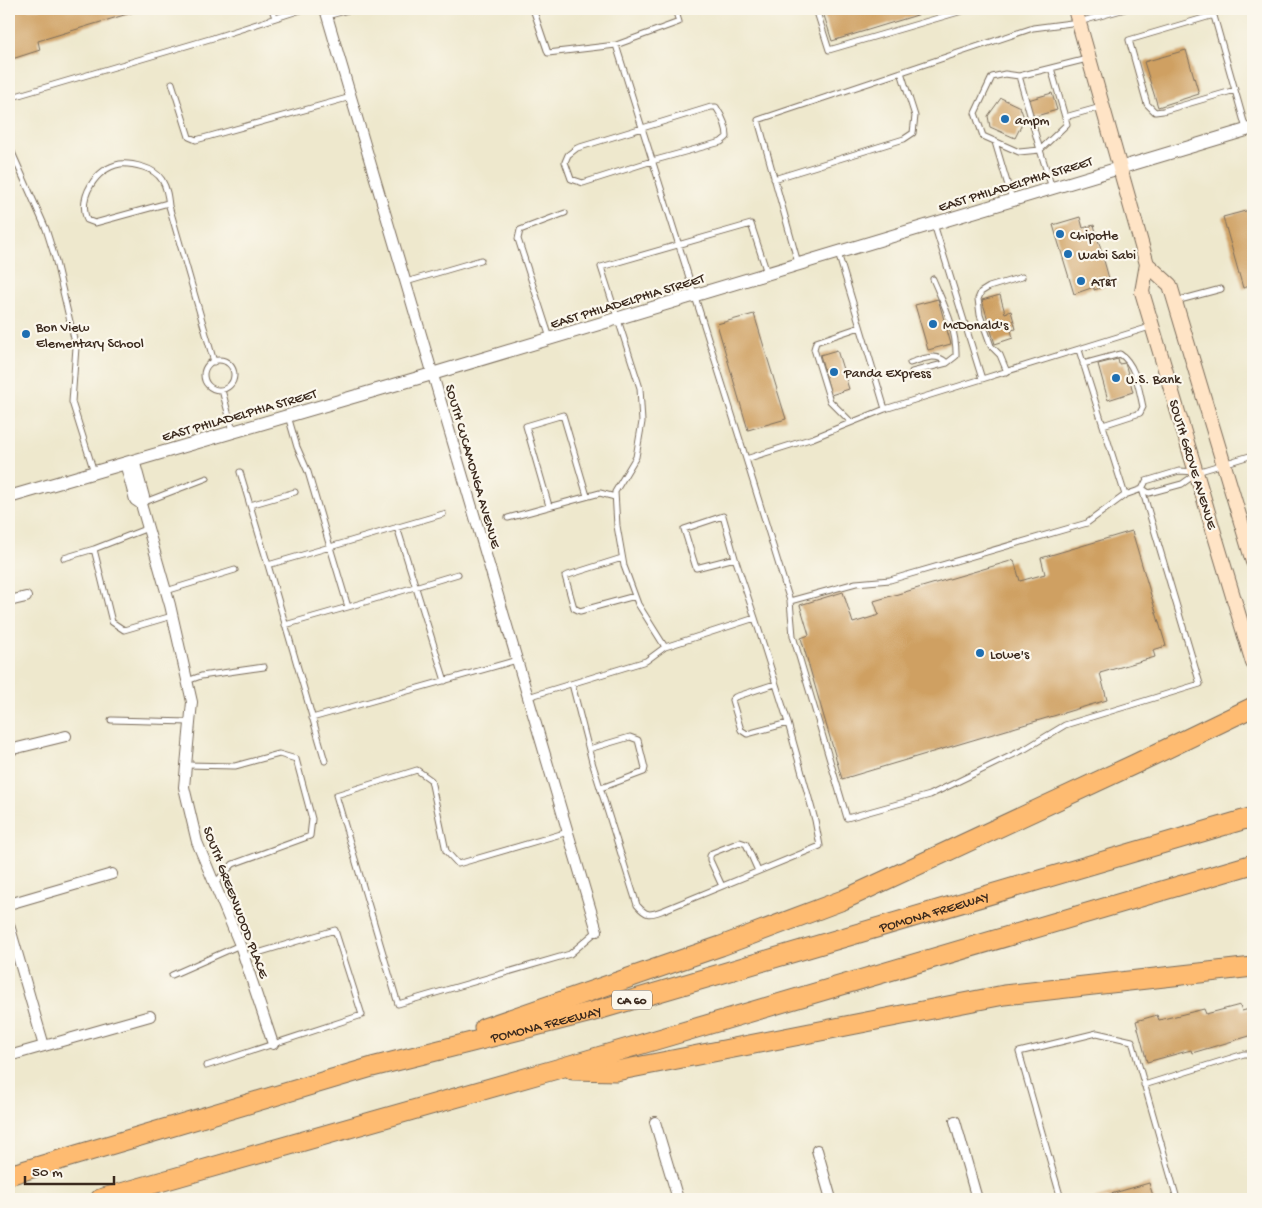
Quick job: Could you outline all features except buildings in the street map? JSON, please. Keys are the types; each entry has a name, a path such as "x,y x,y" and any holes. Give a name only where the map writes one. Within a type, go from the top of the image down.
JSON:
{"highway":[{"path":"372,1067 721,946 843,900 1253,707"},
{"name":"POMONA FREEWAY","path":"9,1175 372,1067 591,1012 1253,817"},
{"path":"100,1199 557,1069 1253,864"},
{"path":"557,1069 616,1072 1004,995 1253,967"}],"main road":[{"name":"SOUTH GROVE AVENUE","path":"1077,16 1148,264 1142,292 1253,663"},
{"name":"SOUTH GROVE AVENUE","path":"1148,264 1170,285 1253,561"}],"street":[{"name":"SOUTH CUCAMONGA AVENUE","path":"326,12 597,932"},
{"name":"EAST PHILADELPHIA STREET","path":"9,496 432,374 1250,129"},
{"name":"SOUTH GREENWOOD PLACE","path":"129,462 135,500 141,504 166,591 192,702 184,786 195,832 214,884 240,945 273,1044"},
{"path":"9,601 26,597"},
{"path":"9,750 66,736"},
{"path":"9,904 112,874"},
{"path":"9,925 44,1046"},
{"path":"9,1056 150,1016"},
{"path":"955,1121 977,1199"},
{"path":"655,1122 678,1199"},
{"path":"817,1150 831,1199"}],"lane":[{"path":"272,9 275,18"},
{"path":"9,98 304,9"},
{"path":"326,12 352,9"},
{"path":"533,9 548,53 616,45 679,22 675,9"},
{"path":"816,9 829,50 969,9"},
{"path":"798,264 758,120 1033,28 1077,16 1125,9"},
{"path":"1212,9 1235,90 1250,129"},
{"path":"1250,9 1253,20"},
{"path":"1214,15 1129,40 1147,104 1155,112 1235,90"},
{"path":"616,45 790,601 793,636 847,818 930,795 1025,749 1065,725 1200,684 1142,489 1146,481 1154,478 1179,471 1197,472 1253,455"},
{"path":"1051,68 1067,124 1040,150 1019,152 983,136 975,113 992,77 1005,74 1019,76 1090,58"},
{"path":"774,179 904,139 913,133 915,116 901,72"},
{"path":"1019,76 1052,188"},
{"path":"172,83 189,137 196,140 351,97"},
{"path":"1065,117 1104,106"},
{"path":"716,107 721,114 728,134 721,142 582,183 571,180 565,162 568,155 577,148 642,128 716,107"},
{"path":"995,142 1012,200"},
{"path":"11,150 46,229 55,258 76,347 72,402 94,472"},
{"path":"168,203 95,223 87,220 84,212 85,197 91,183 106,170 120,164 134,164 150,169 162,179 214,362"},
{"path":"550,338 518,234 520,230 565,213"},
{"path":"934,223 982,379"},
{"path":"665,648 638,604 622,558 617,526 615,492 636,456 642,422 640,388 602,267 751,224 767,273"},
{"path":"838,252 885,409"},
{"path":"406,282 481,260"},
{"path":"1007,372 1000,355 991,346 980,315 978,300 981,292 1022,277"},
{"path":"912,372 947,363 956,356 952,326 933,280"},
{"path":"1176,302 1221,289"},
{"path":"851,422 830,401 814,349 816,342 860,327"},
{"path":"746,459 813,438 885,409 1152,327"},
{"path":"1079,350 1125,495"},
{"path":"1083,364 1120,354 1127,359 1133,371 1143,407 1140,413 1103,425"},
{"path":"910,363 928,357 937,357 947,363"},
{"path":"222,361 227,363 233,370 233,380 230,385 222,390 209,386 204,378 206,369 214,362 222,361"},
{"path":"222,390 233,432"},
{"path":"548,506 526,426 563,415 587,496"},
{"path":"288,416 297,448 308,472 348,606"},
{"path":"240,472 324,761"},
{"path":"790,601 856,583 890,580 1087,523 1125,495 1142,489 1149,493 1182,484 1197,472"},
{"path":"141,504 207,478"},
{"path":"250,505 295,492"},
{"path":"508,518 600,493 615,497"},
{"path":"268,564 443,514"},
{"path":"572,684 589,749 637,905 644,913 658,912 820,846 815,820 788,724 723,516 684,529 696,568 735,558"},
{"path":"397,527 445,680"},
{"path":"64,558 94,549 148,528"},
{"path":"94,549 112,622 124,630 172,616"},
{"path":"622,558 566,576 574,608 580,612 635,596"},
{"path":"166,591 235,570"},
{"path":"285,625 458,574"},
{"path":"528,697 646,661 665,648 755,618"},
{"path":"312,718 517,660"},
{"path":"187,681 201,676 264,667"},
{"path":"775,684 735,697 732,700 741,730 747,734 788,724"},
{"path":"111,720 190,722"},
{"path":"589,749 630,737 638,740 645,768 644,772 601,788"},
{"path":"186,765 235,766 278,754 296,759 312,818 310,836 233,864 214,884"},
{"path":"568,832 458,864 446,851 431,780 417,770 336,795 398,1004 570,954 597,932"},
{"path":"722,886 710,856 740,842 746,844 758,871"},
{"path":"206,1066 362,1015 335,930 244,957"},
{"path":"172,976 240,945"},
{"path":"1061,1199 1019,1052 1097,1033 1132,1041 1177,1199"},
{"path":"1144,1085 1244,1054 1253,1054"}],"place":[{"name":"ampm","path":"1005,119"},
{"name":"Chipotle","path":"1060,234"},
{"name":"Wabi Sabi","path":"1068,254"},
{"name":"AT&T","path":"1081,281"},
{"name":"McDonald's","path":"933,324"},
{"name":"Bon View Elementary School","path":"26,334"},
{"name":"Panda Express","path":"834,372"},
{"name":"U.S. Bank","path":"1116,378"},
{"name":"Lowe's","path":"980,653"}]}
